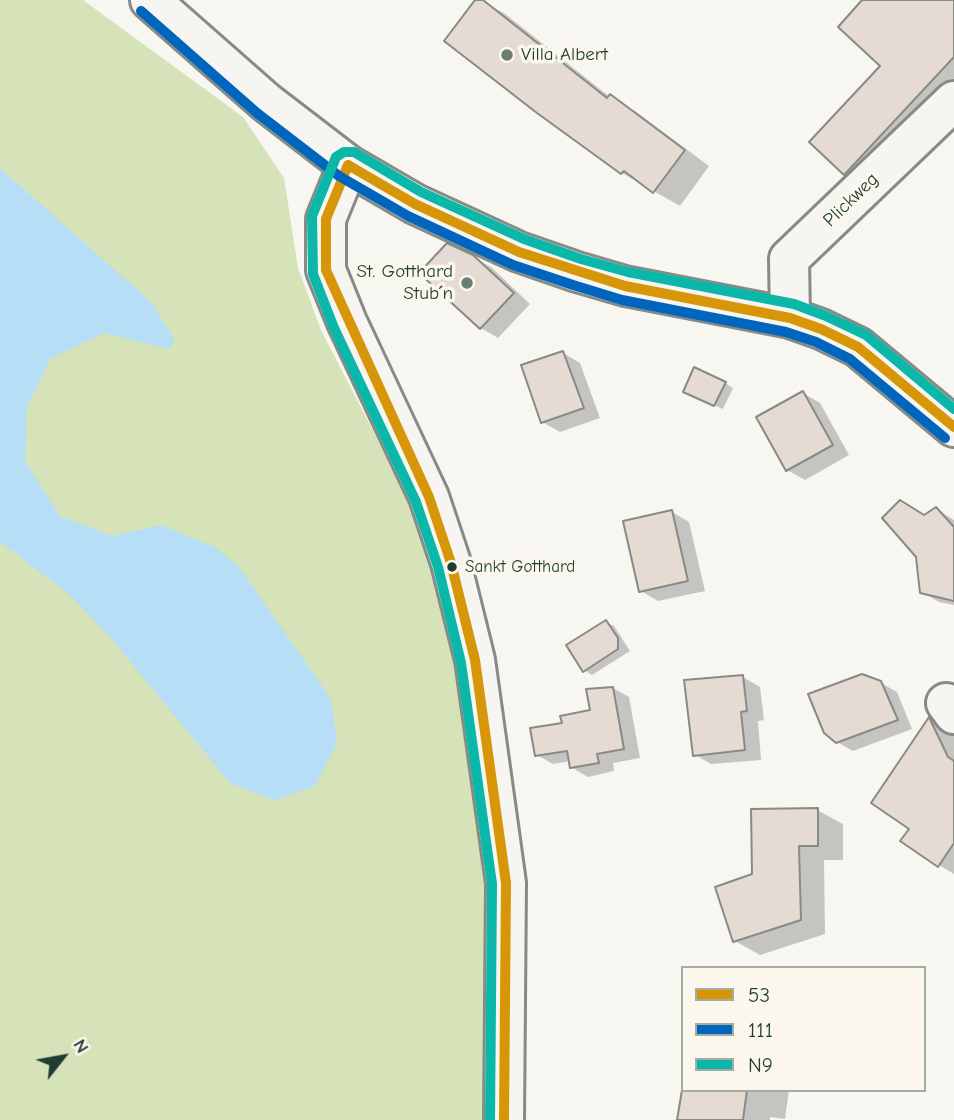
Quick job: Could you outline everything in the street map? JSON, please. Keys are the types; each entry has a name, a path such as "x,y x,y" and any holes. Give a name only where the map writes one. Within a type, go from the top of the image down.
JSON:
{"street":[{"path":"149,0 266,102 348,165 415,204 519,252 577,272 625,286 790,318 858,347 954,427"},
{"name":"Plickweg","path":"790,318 789,259 954,101"},
{"path":"348,165 326,219 326,270 347,322 429,497 451,563 475,660 506,883 504,1120"}],"green space":[{"path":"0,0 83,0 243,117 284,178 298,268 321,330 416,514 439,581 464,676 486,895 490,1120 0,1120"}],"water":[{"path":"0,168 152,303 175,341 168,349 104,333 50,359 27,407 25,461 60,516 112,536 161,525 216,548 239,567 331,699 337,743 315,786 275,800 230,783 110,637 70,595 0,542"}],"building":[{"path":"475,0 483,0 607,98 610,94 685,150 653,193 624,171 621,174 537,113 444,41"},
{"path":"862,0 954,0 954,57 844,175 809,142 880,66 838,27"},
{"name":"St. Gotthard Stub´n","path":"447,243 473,255 514,293 480,329 419,273"},
{"path":"563,351 584,408 541,423 521,365"},
{"path":"694,367 726,382 714,406 683,392"},
{"path":"803,391 833,445 786,471 756,417"},
{"path":"900,500 924,515 936,507 954,527 954,601 920,593 916,557 882,518"},
{"path":"672,510 688,581 639,592 623,521"},
{"path":"606,620 618,638 618,649 583,672 566,645"},
{"path":"862,674 881,681 898,720 836,743 824,733 808,694"},
{"path":"743,675 747,711 741,712 745,750 693,756 684,680"},
{"path":"613,687 624,749 597,754 599,763 570,768 567,751 535,756 530,728 562,723 560,716 590,710 586,689"},
{"path":"929,717 948,757 954,761 954,843 938,867 900,841 909,829 871,803"},
{"path":"818,808 818,846 799,846 801,920 733,942 715,887 752,874 751,809"},
{"path":"682,1092 747,1092 743,1120 677,1120"}],"transit line":[{"name":"111","path":"141,11 257,113 339,176 408,216 513,265 573,285 622,300 786,332 816,342 850,359 945,438"},
{"name":"N9","path":"490,1120 492,884 461,663 438,567 416,502 334,328 313,274 312,216 336,157 344,152 354,152 421,192 524,239 581,259 628,272 794,304 826,316 866,335 954,409"},
{"name":"53","path":"348,165 326,219 326,270 429,497 451,563 475,660 506,883 504,1120"},
{"name":"53","path":"348,165 415,204 519,252 625,286 790,318 821,329 858,347 954,427"}],"place":[{"name":"Villa Albert","path":"507,55"},
{"name":"St. Gotthard Stub´n","path":"467,283"},
{"name":"Sankt Gotthard","path":"452,567"}]}
